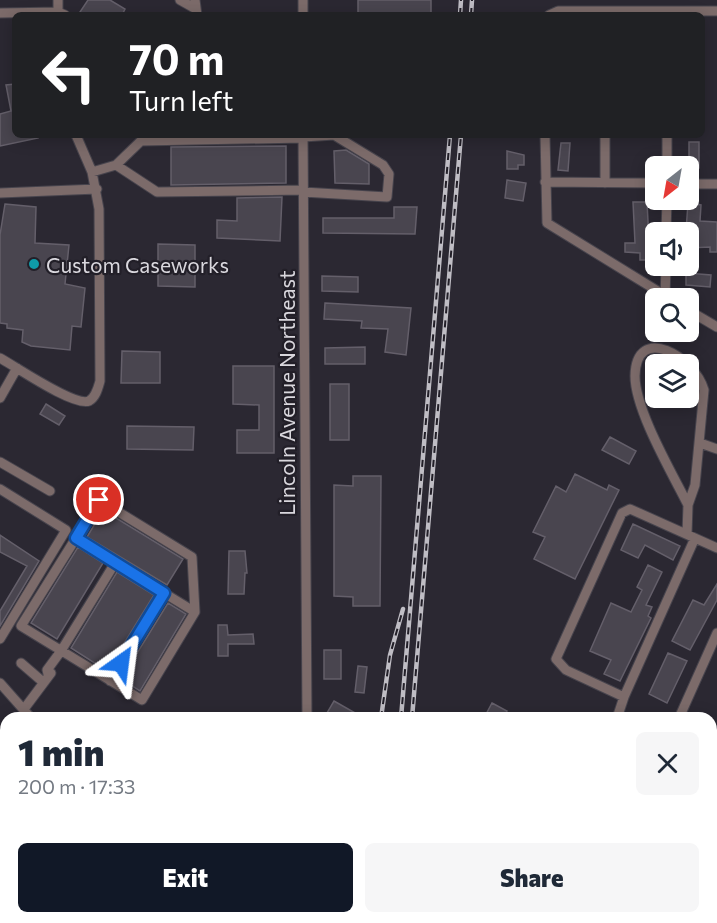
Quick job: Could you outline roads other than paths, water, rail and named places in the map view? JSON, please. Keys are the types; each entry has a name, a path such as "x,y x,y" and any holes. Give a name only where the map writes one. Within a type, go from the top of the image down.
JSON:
{"street":[{"path":"180,0 196,8"},
{"path":"692,12 717,11"},
{"path":"556,12 582,12"},
{"path":"0,358 82,402 90,400 97,392 100,381 99,209 93,172 77,138"},
{"path":"93,172 116,165 144,138"},
{"name":"Lincoln Avenue Northeast","path":"303,138 307,712"},
{"path":"116,165 157,192 303,191 387,197 389,174 383,165 339,138"},
{"path":"545,138 547,223 651,288"},
{"path":"605,138 605,183"},
{"path":"667,138 667,156"},
{"path":"545,182 645,183"},
{"path":"699,184 717,183"},
{"path":"0,193 97,189"},
{"path":"699,316 717,327"},
{"path":"619,712 691,536 688,505 639,402 635,376 638,362 645,351 655,347 668,350 693,367 701,378 704,390 695,485 688,505"},
{"path":"0,398 17,368"},
{"path":"700,443 717,449"},
{"path":"0,462 50,491"},
{"path":"0,489 66,530 0,639"},
{"path":"99,500 192,557 195,612 142,700 60,654 21,626 99,500"},
{"path":"624,697 566,670 556,659 622,513 630,509 717,548"},
{"path":"76,538 195,612"},
{"path":"24,709 37,694 45,678 57,666 60,654 115,563"},
{"path":"110,681 164,593"},
{"path":"682,712 717,633"},
{"path":"21,663 45,678"},
{"path":"0,683 26,712"}],"railway":[{"path":"460,12 461,0"},
{"path":"471,12 472,0"},
{"path":"402,712 450,138"},
{"path":"413,712 461,138"},
{"path":"382,712 390,655 403,609"}],"place":[{"name":"Custom Caseworks","path":"34,264"}]}
